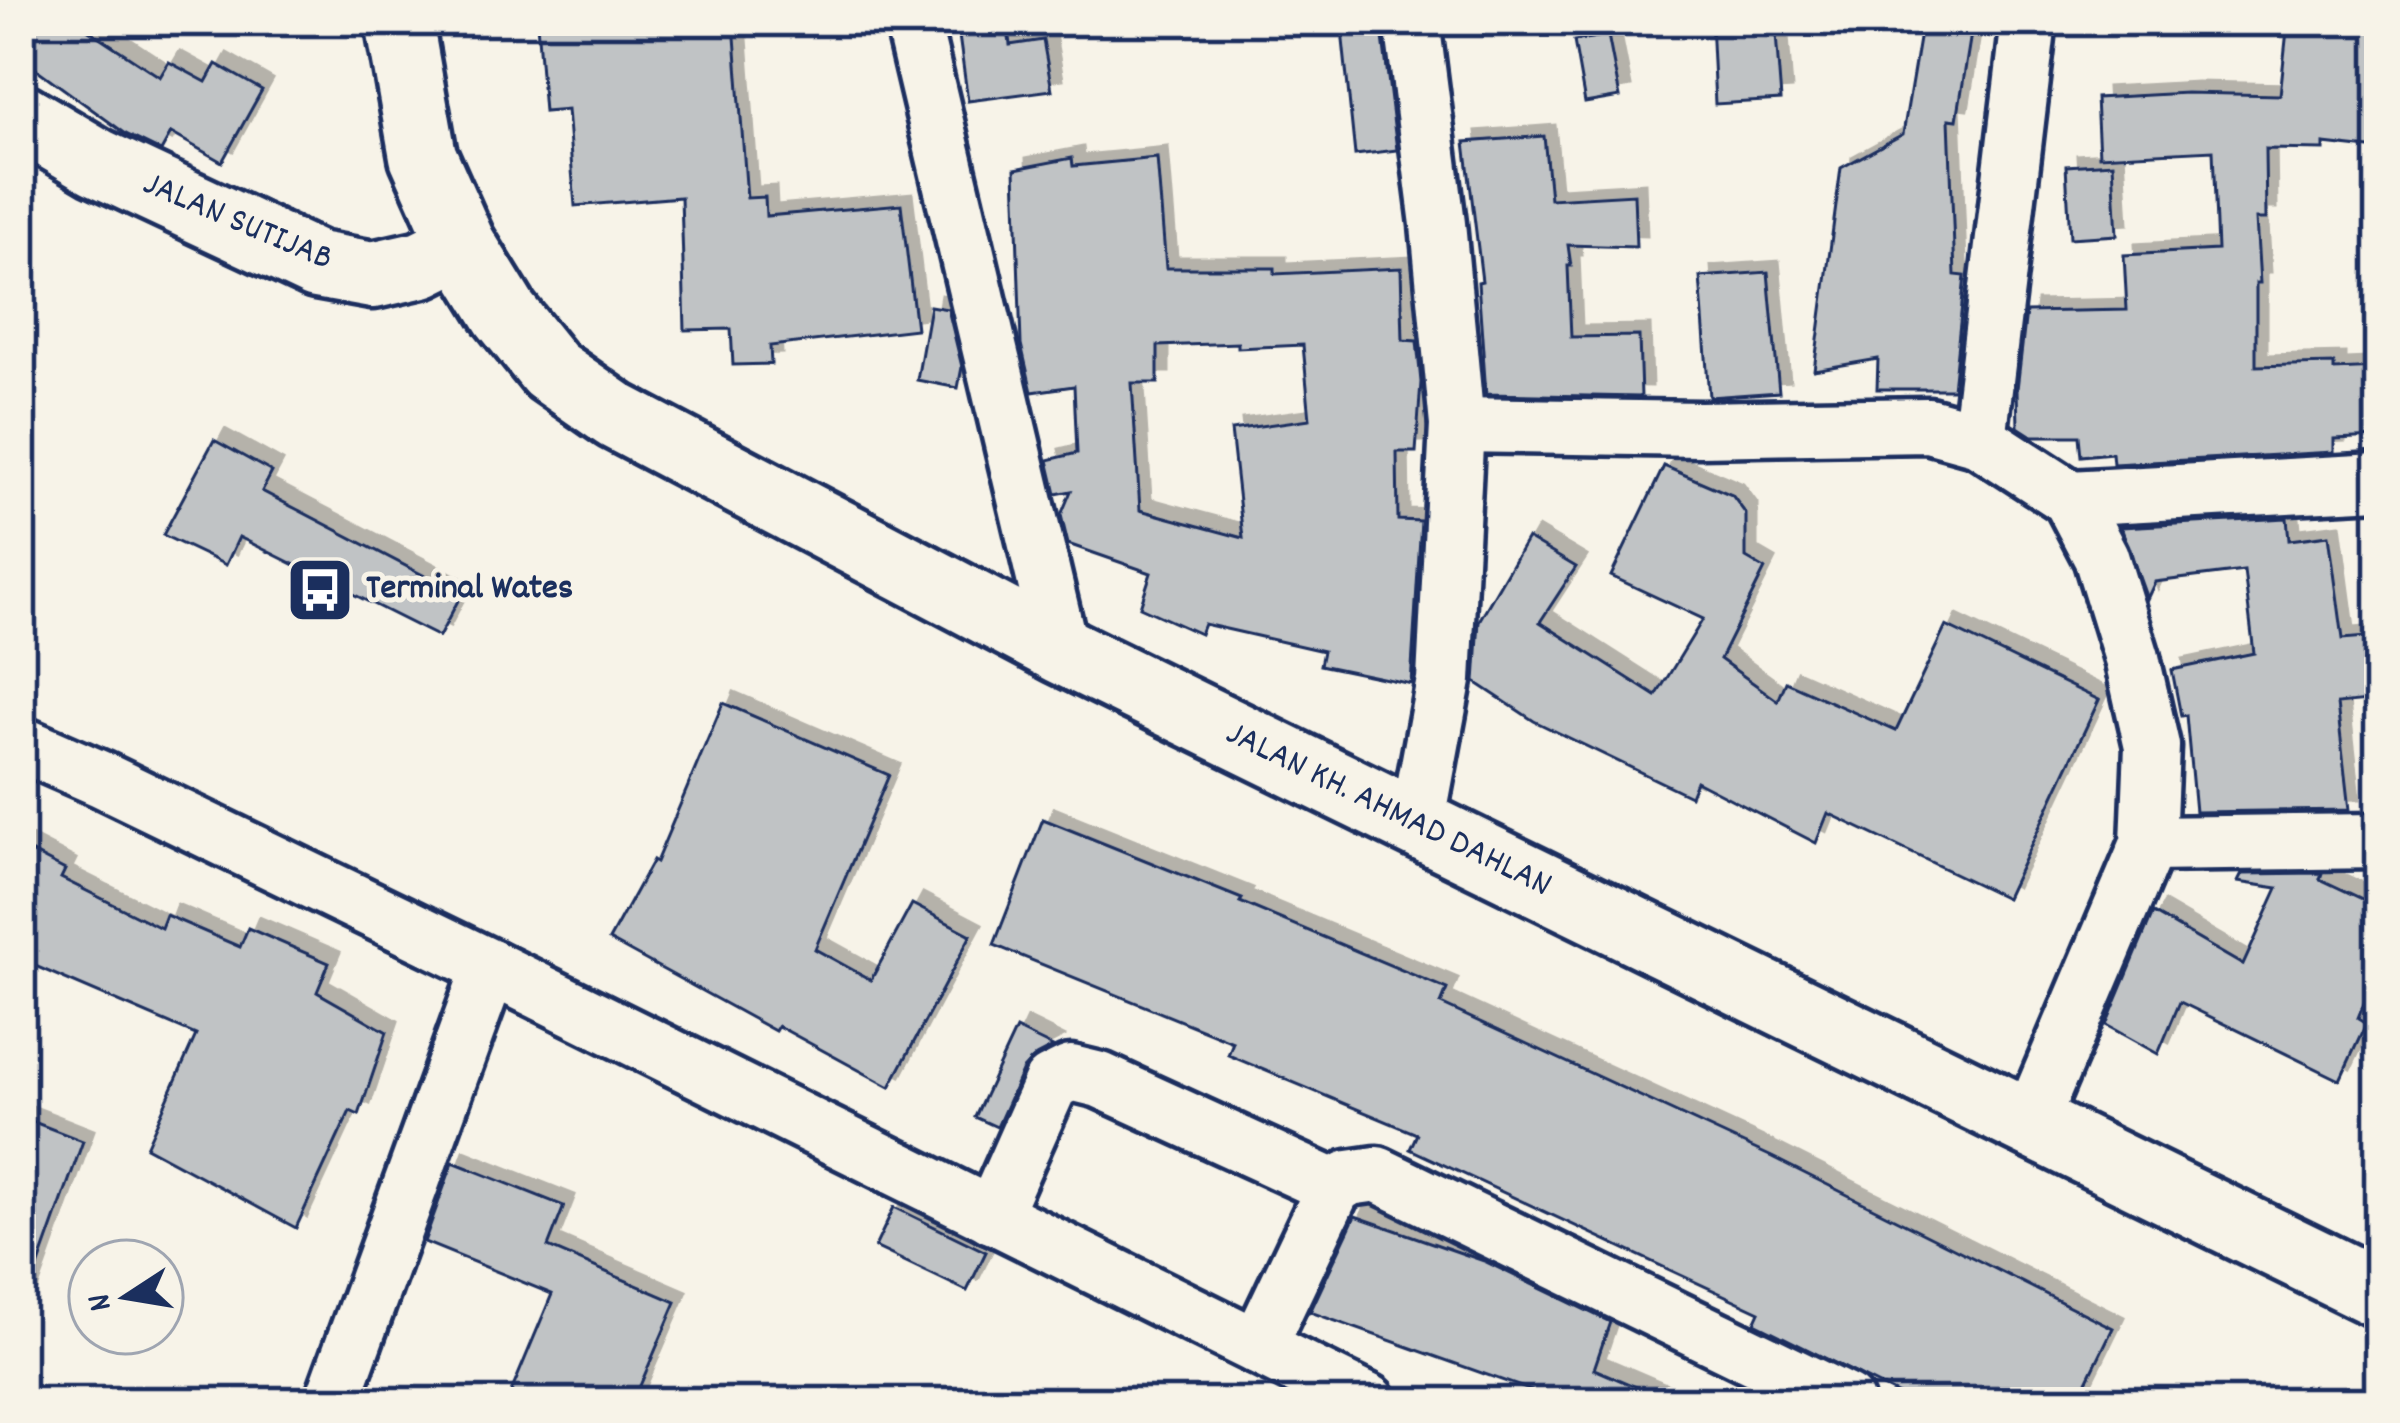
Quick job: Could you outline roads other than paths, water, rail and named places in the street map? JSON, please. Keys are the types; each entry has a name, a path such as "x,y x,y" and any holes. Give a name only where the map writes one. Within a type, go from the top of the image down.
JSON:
{"main road":[{"name":"JALAN KH. AHMAD DAHLAN","path":"399,21 423,156 462,244 506,314 550,370 616,416 1061,650 2379,1294"},
{"name":"JALAN SUTIJAB","path":"21,117 97,162 317,265 374,275 422,264 462,244"}],"street":[{"path":"911,21 1061,650"},
{"path":"1412,21 1457,424 1444,680 1417,825"},
{"path":"1979,439 2029,21"},
{"path":"1457,424 1700,429 1928,425 1979,439 2071,498 2101,557 2132,658 2152,746 2148,844 2029,1125"},
{"path":"2071,498 2379,481"},
{"path":"21,744 490,968 1370,1402"},
{"path":"2148,844 2379,842"},
{"path":"332,1402 490,968"},
{"path":"992,1216 1051,1083 1071,1073 1100,1080 1334,1187"},
{"path":"1258,1347 1334,1187 1348,1178 1377,1174 1846,1402"}],"place":[{"name":"Terminal Wates","path":"320,590"}]}
